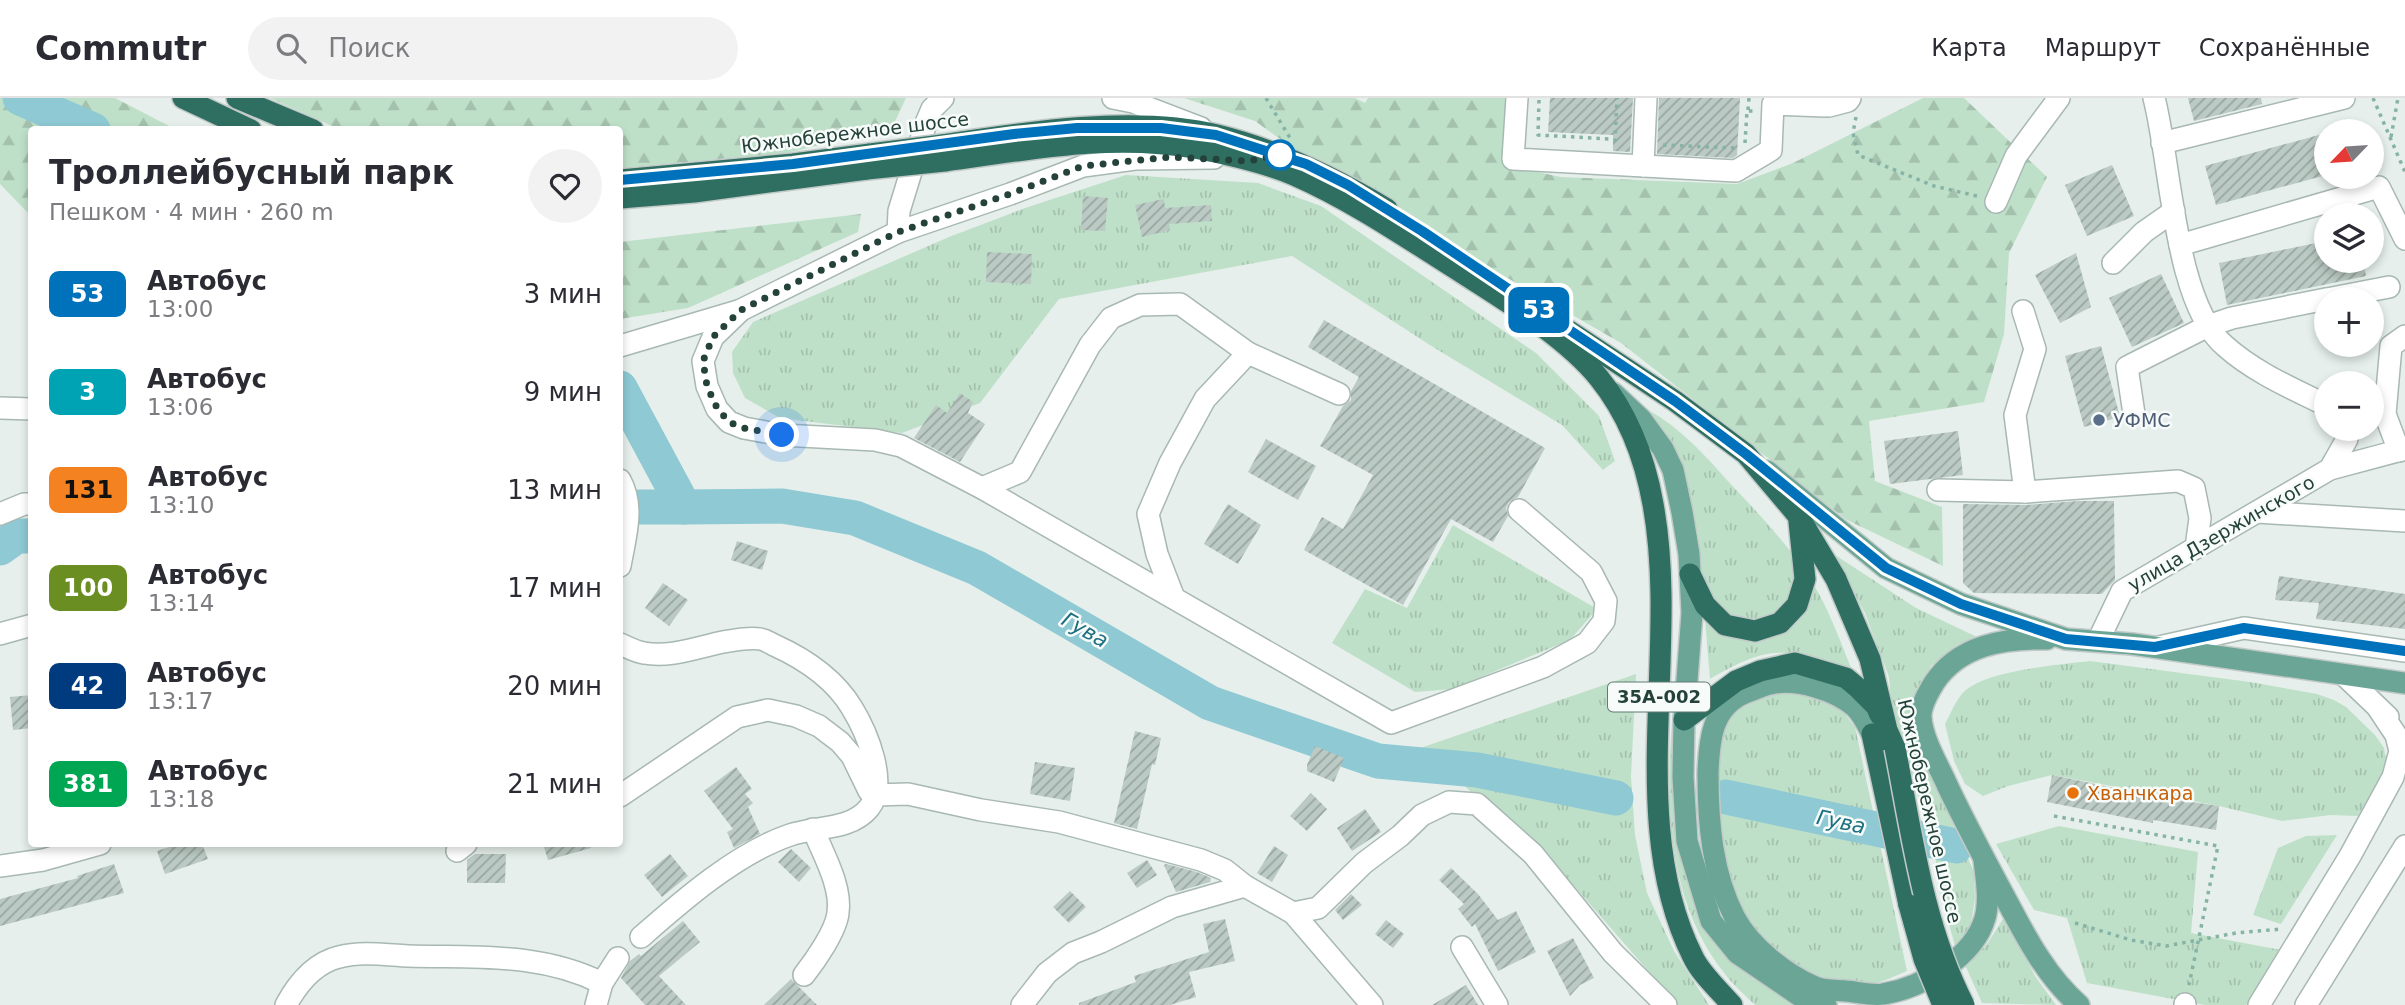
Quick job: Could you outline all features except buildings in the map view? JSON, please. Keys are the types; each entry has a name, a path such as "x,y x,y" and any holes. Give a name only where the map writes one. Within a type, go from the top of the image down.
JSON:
{"highway":[{"path":"183,98 242,126"},
{"path":"237,98 304,126"},
{"name":"Южнобережное шоссе","path":"943,153 1014,134 1124,127 1161,128 1216,135 1306,164 1348,185 1422,231 1675,401 1746,454 1799,517 1836,579 1870,659 1883,742 1923,896 1942,953 1964,1005"},
{"name":"Южнобережное шоссе","path":"623,198 694,192 869,161 943,153 1087,142 1127,142 1195,148 1291,174 1336,196 1414,242 1513,306 1576,355 1602,382 1625,418 1641,454 1654,507 1658,542 1662,624 1658,707 1660,835 1674,913 1694,961 1732,1005"},
{"name":"Южнобережное шоссе","path":"623,180 793,164 869,161"},
{"path":"1690,574 1705,605 1725,625 1755,631 1780,623 1797,605 1805,579 1799,517"},
{"path":"1684,720 1736,681 1760,671 1795,663 1846,678 1875,706 1909,905 1924,959 1943,1005"}],"main road":[{"path":"1602,382 1641,419 1662,449 1672,470 1689,554 1692,613 1684,720 1683,777 1687,841 1711,921 1738,953 1800,996 1826,1005"},
{"path":"1746,454 1886,568 1961,604 2066,639"},
{"path":"2079,1005 2035,953 1984,860 1928,744 1921,716 1927,694 1940,673 1958,658 1985,645 2019,638 2066,639 2155,647 2405,683"},
{"path":"1883,742 1854,706 1819,688 1801,683 1772,683 1739,696 1721,710 1709,739 1708,808 1714,860 1730,906 1745,934 1786,970 1817,988 1882,994 1902,989 1945,970 1974,941 1986,917 1984,860"}],"street":[{"path":"898,232 899,211 926,122 932,109 943,98"},
{"path":"1113,98 1133,102 1216,135"},
{"path":"1517,98 1513,159 1736,171 1770,150 1773,101 1827,106 1847,101 1853,104"},
{"path":"1643,166 1646,98"},
{"path":"1996,202 2016,156 2059,98"},
{"path":"2154,98 2180,245 2198,307 2208,326 2223,345 2256,369 2314,399"},
{"path":"2162,143 2344,98"},
{"path":"623,345 741,310 898,232 1083,166 1170,157 1248,161"},
{"path":"2180,245 2379,187 2405,240"},
{"path":"2113,262 2144,232 2174,211"},
{"path":"2384,288 2389,287"},
{"path":"2134,414 2127,367 2208,326 2232,318 2314,301"},
{"path":"982,488 1020,472 1090,345 1111,318 1140,305 1180,304 1248,353 1339,394"},
{"path":"741,310 713,337 703,361 707,386 717,408 729,422 744,428 782,435 874,440 901,446 982,488 1391,723 1543,667 1587,643 1604,621 1606,601 1591,572 1519,510"},
{"path":"2023,311 2035,349 2015,415 2025,492"},
{"path":"2330,469 2402,450 2385,414 2391,346 2405,336"},
{"path":"1174,598 1157,554 1148,514 1170,463 1205,399 1248,353"},
{"path":"0,408 28,409"},
{"name":"улица Дзержинского","path":"2098,641 2122,591 2330,469 2346,441"},
{"path":"1938,490 2025,492 2178,481 2194,488 2200,518 2196,548"},
{"path":"623,487 629,501 623,551"},
{"path":"0,514 28,504"},
{"path":"2257,512 2405,521"},
{"path":"0,634 28,626"},
{"path":"2155,647 2244,628 2405,652"},
{"path":"623,645 643,653 664,654 733,640 760,639 810,664 842,693 860,722 875,766 875,795 869,808 852,820 789,835 751,854 674,908 642,937"},
{"path":"2344,675 2405,733"},
{"path":"2259,1005 2350,856 2393,777 2400,751 2396,735 2378,708"},
{"path":"623,794 737,717 768,710 796,716 819,726 839,742 852,756 869,791 875,795 908,794 981,810 1059,822 1201,860 1225,870 1245,886 1293,913 1372,1005"},
{"path":"1293,913 1318,908 1364,863 1400,836 1422,815 1449,802 1477,804 1533,854 1613,953 1666,1005"},
{"path":"804,975 836,922 838,913 835,887 813,829"},
{"path":"2306,1005 2405,846"},
{"path":"0,866 43,860 89,847"},
{"path":"1022,1005 1047,973 1073,953 1172,907 1245,886"},
{"path":"1462,947 1497,1005"},
{"path":"286,1005 312,968 338,957 369,953 498,957 541,962 577,971 602,983"},
{"path":"596,1005 602,983 618,958"}],"path":[{"path":"1266,98 1306,164"},
{"path":"1539,98 1538,135 1612,140 1617,98"},
{"path":"1737,148 1744,149 1749,98"},
{"path":"2373,98 2405,172"},
{"path":"2391,139 2398,98"},
{"path":"1853,104 1853,133 1858,155 1934,186 1996,202"},
{"path":"2054,816 2218,846 2185,1005"},
{"path":"2075,923 2131,940 2166,946 2236,933 2290,928"}],"green space":[{"path":"0,98 115,98 169,126 28,126 28,213 0,184"},
{"path":"270,98 906,98 892,128 786,153 623,168 623,126 332,126"},
{"path":"1184,98 1355,98 1365,103 1368,98 1508,98 1504,165 1561,177 1737,184 1793,163 1923,98 1964,98 2047,177 2009,253 2004,334 1984,402 1869,421 1875,481 1942,507 1943,566 1847,520 1621,343 1337,180 1255,121"},
{"path":"1126,175 1258,183 1321,206 1536,353 1599,416 1615,461 1603,470 1562,425 1433,347 1292,256 1059,299 980,403 902,433 780,418 745,398 733,373 732,352 753,322 949,237 1025,208"},
{"path":"861,214 858,232 688,308 623,319 623,242"},
{"path":"1650,411 1681,433 1700,451 1761,516 1793,555 1824,603 1852,670 1811,657 1780,653 1749,659 1710,679 1698,535 1685,474 1668,437"},
{"path":"1453,525 1597,609 1570,640 1452,689 1415,692 1332,643 1365,589 1407,608"},
{"path":"1832,553 1916,608 1977,637 1957,645 1931,666 1915,698 1922,754 1974,872 1975,899 1970,929 1955,946 1922,805 1895,748 1889,677 1865,613"},
{"path":"1681,643 1683,811 1726,954 1753,979 1800,996 1811,1005 1755,1005 1725,974 1702,938 1685,899 1675,858 1670,815 1672,727"},
{"path":"2090,661 2250,682 2317,694 2334,700 2346,707 2375,735 2384,748 2387,766 2358,816 2331,815 2282,821 2219,806 2052,775 2008,786 1983,796 1965,784 1954,761 1945,724 1961,695 1971,687 2002,674"},
{"path":"1636,674 1631,777 1635,835 1647,893 1674,951 1709,1005 1678,1005 1554,863 1497,818 1459,780 1397,756"},
{"path":"1792,690 1838,705 1855,727 1907,971 1876,983 1856,987 1839,985 1785,959 1764,940 1747,918 1724,867 1716,810 1719,733 1727,718 1742,704 1760,695"},
{"path":"2059,826 2198,852 2191,933 2281,950 2246,1005 2205,1005 2087,983 2067,918 2034,910 1996,844"},
{"path":"2337,835 2281,924 2253,915 2278,848 2306,836"},
{"path":"2005,916 2035,976 2056,1005 1982,1003 1966,967 1987,944"}],"waterway":[{"name":"Гува","path":"20,98 84,126"},
{"name":"Гува","path":"623,394 684,507 782,506 855,518 977,568 1210,703 1378,761 1477,770 1616,798"},
{"path":"640,507 684,507"},
{"path":"0,548 17,536 28,536"},
{"name":"Гува","path":"1726,797 1956,846"}],"bus line":[{"name":"53","path":"623,180 793,164 1077,128 1161,128 1216,135 1306,164 1348,185 1422,231 1675,401 1746,454 1886,568 1961,604 2066,639 2155,647 2244,628 2405,651"}],"place":[{"name":"УФМС","path":"2099,420"},
{"name":"Хванчкара","path":"2073,793"}],"route":[{"path":"782,435 744,428 729,422 717,408 707,386 703,361 713,337 741,310 898,232 1083,166 1170,157 1248,161 1280,155"}]}
